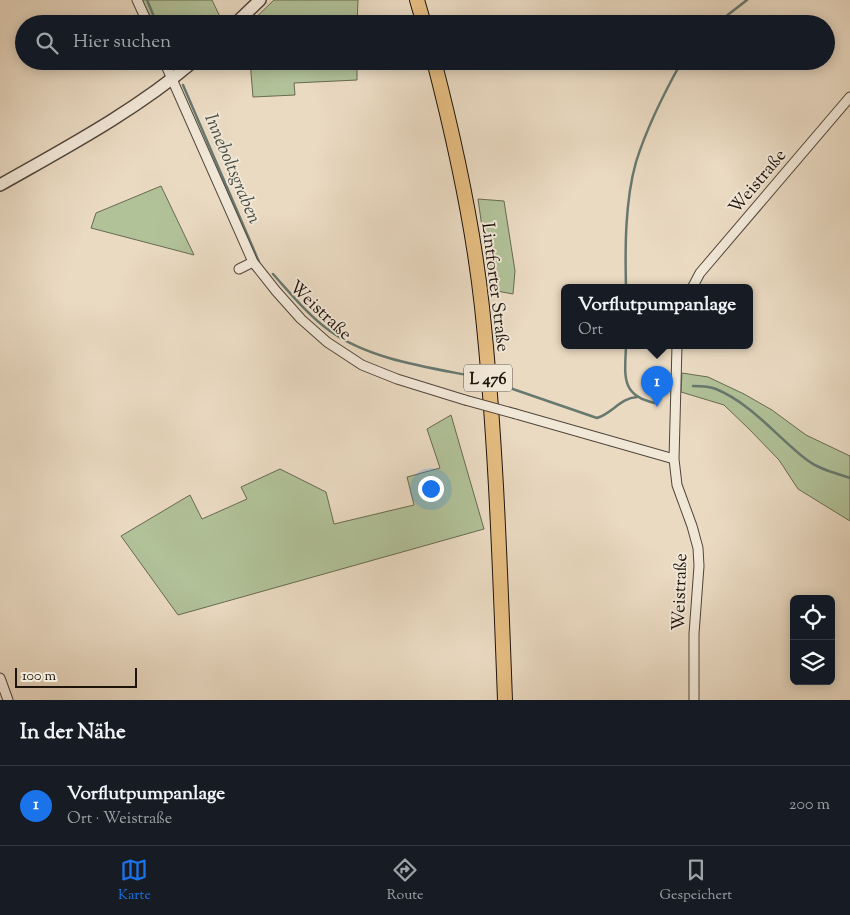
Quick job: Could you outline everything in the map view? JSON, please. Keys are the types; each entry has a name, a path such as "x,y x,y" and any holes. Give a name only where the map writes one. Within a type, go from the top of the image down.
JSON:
{"main road":[{"path":"417,0 421,15"},
{"name":"Lintforter Straße","path":"436,70 464,191 482,305 492,417 505,700"}],"street":[{"path":"138,0 144,15"},
{"path":"244,15 260,0"},
{"name":"Weistraße","path":"168,70 252,262 301,319 326,342 379,373 465,400 674,459"},
{"path":"0,185 87,136 172,80 184,70"},
{"name":"Weistraße","path":"694,284 700,273 850,97"},
{"path":"239,269 252,262"},
{"name":"Weistraße","path":"677,349 674,459 677,485 698,548 699,566 694,634 694,700"},
{"path":"0,678 8,700"}],"green space":[{"path":"142,0 212,0 219,15 150,15"},
{"path":"274,0 358,0 357,15 258,15"},
{"path":"251,70 357,70 357,80 294,83 295,95 253,97"},
{"path":"161,186 194,255 91,228 96,213"},
{"path":"478,199 504,201 515,271 513,294 491,290"},
{"path":"682,373 708,377 744,394 772,410 806,435 850,456 850,521 798,489 779,460 724,405 681,392"},
{"path":"451,415 484,529 178,615 121,536 190,495 202,519 247,499 241,487 280,469 326,492 334,524 414,505 407,477 440,468 427,429"}],"waterway":[{"name":"Inneboltsgraben","path":"147,0 153,15"},
{"path":"728,15 747,0"},
{"path":"626,284 626,241 632,177 645,136 677,70"},
{"name":"Inneboltsgraben","path":"183,85 259,262"},
{"name":"Inneboltsgraben","path":"273,274 315,319 345,341 398,361 472,376"},
{"path":"626,349 625,366 627,383 630,390 644,400 656,403 662,390 670,388"},
{"path":"693,386 713,388 729,395 753,412 812,463 823,469 850,478"},
{"name":"Inneboltsgraben","path":"507,387 597,418 608,413 626,400 637,397"}],"place":[{"name":"Vorflutpumpanlage","path":"657,407"}]}
